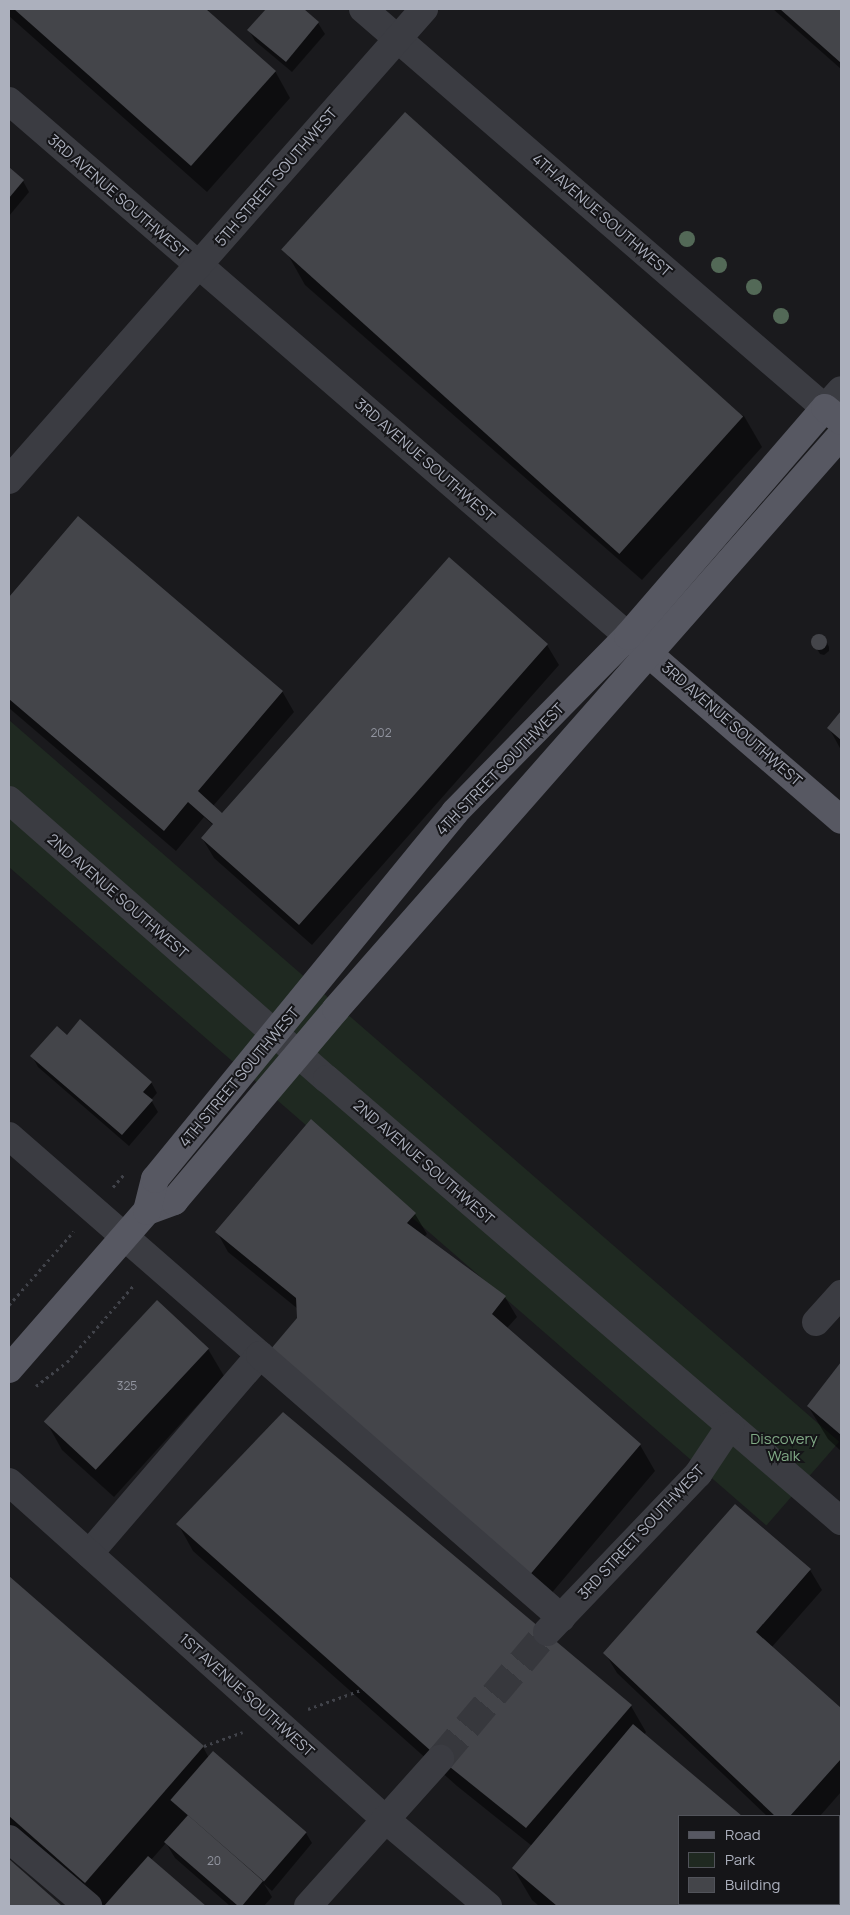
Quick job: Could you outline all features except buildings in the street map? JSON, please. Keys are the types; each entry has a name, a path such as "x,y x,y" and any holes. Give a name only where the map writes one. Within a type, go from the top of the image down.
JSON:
{"main road":[{"name":"4TH STREET SOUTHWEST","path":"9,1369 147,1211 155,1179 455,812 628,636 836,406"},
{"name":"4TH STREET SOUTHWEST","path":"147,1211 174,1201 298,1054 841,435"},
{"name":"3RD AVENUE SOUTHWEST","path":"628,636 841,820"}],"street":[{"name":"4TH AVENUE SOUTHWEST","path":"363,9 836,406"},
{"name":"5TH STREET SOUTHWEST","path":"14,463 197,265 424,9"},
{"name":"3RD AVENUE SOUTHWEST","path":"9,101 628,636"},
{"name":"2ND AVENUE SOUTHWEST","path":"9,800 298,1054 841,1521"},
{"path":"9,1136 260,1355 90,1554"},
{"path":"816,1322 841,1294"},
{"name":"3RD STREET SOUTHWEST","path":"260,1355 554,1625 698,1474 730,1426"},
{"name":"1ST AVENUE SOUTHWEST","path":"9,1482 385,1819 488,1906"},
{"path":"308,1906 440,1759"},
{"path":"9,1839 88,1906"}],"green space":[{"name":"Discovery Walk","path":"9,720 839,1442 766,1525 9,867"}],"tunnel":[{"path":"440,1759 547,1632"}]}
